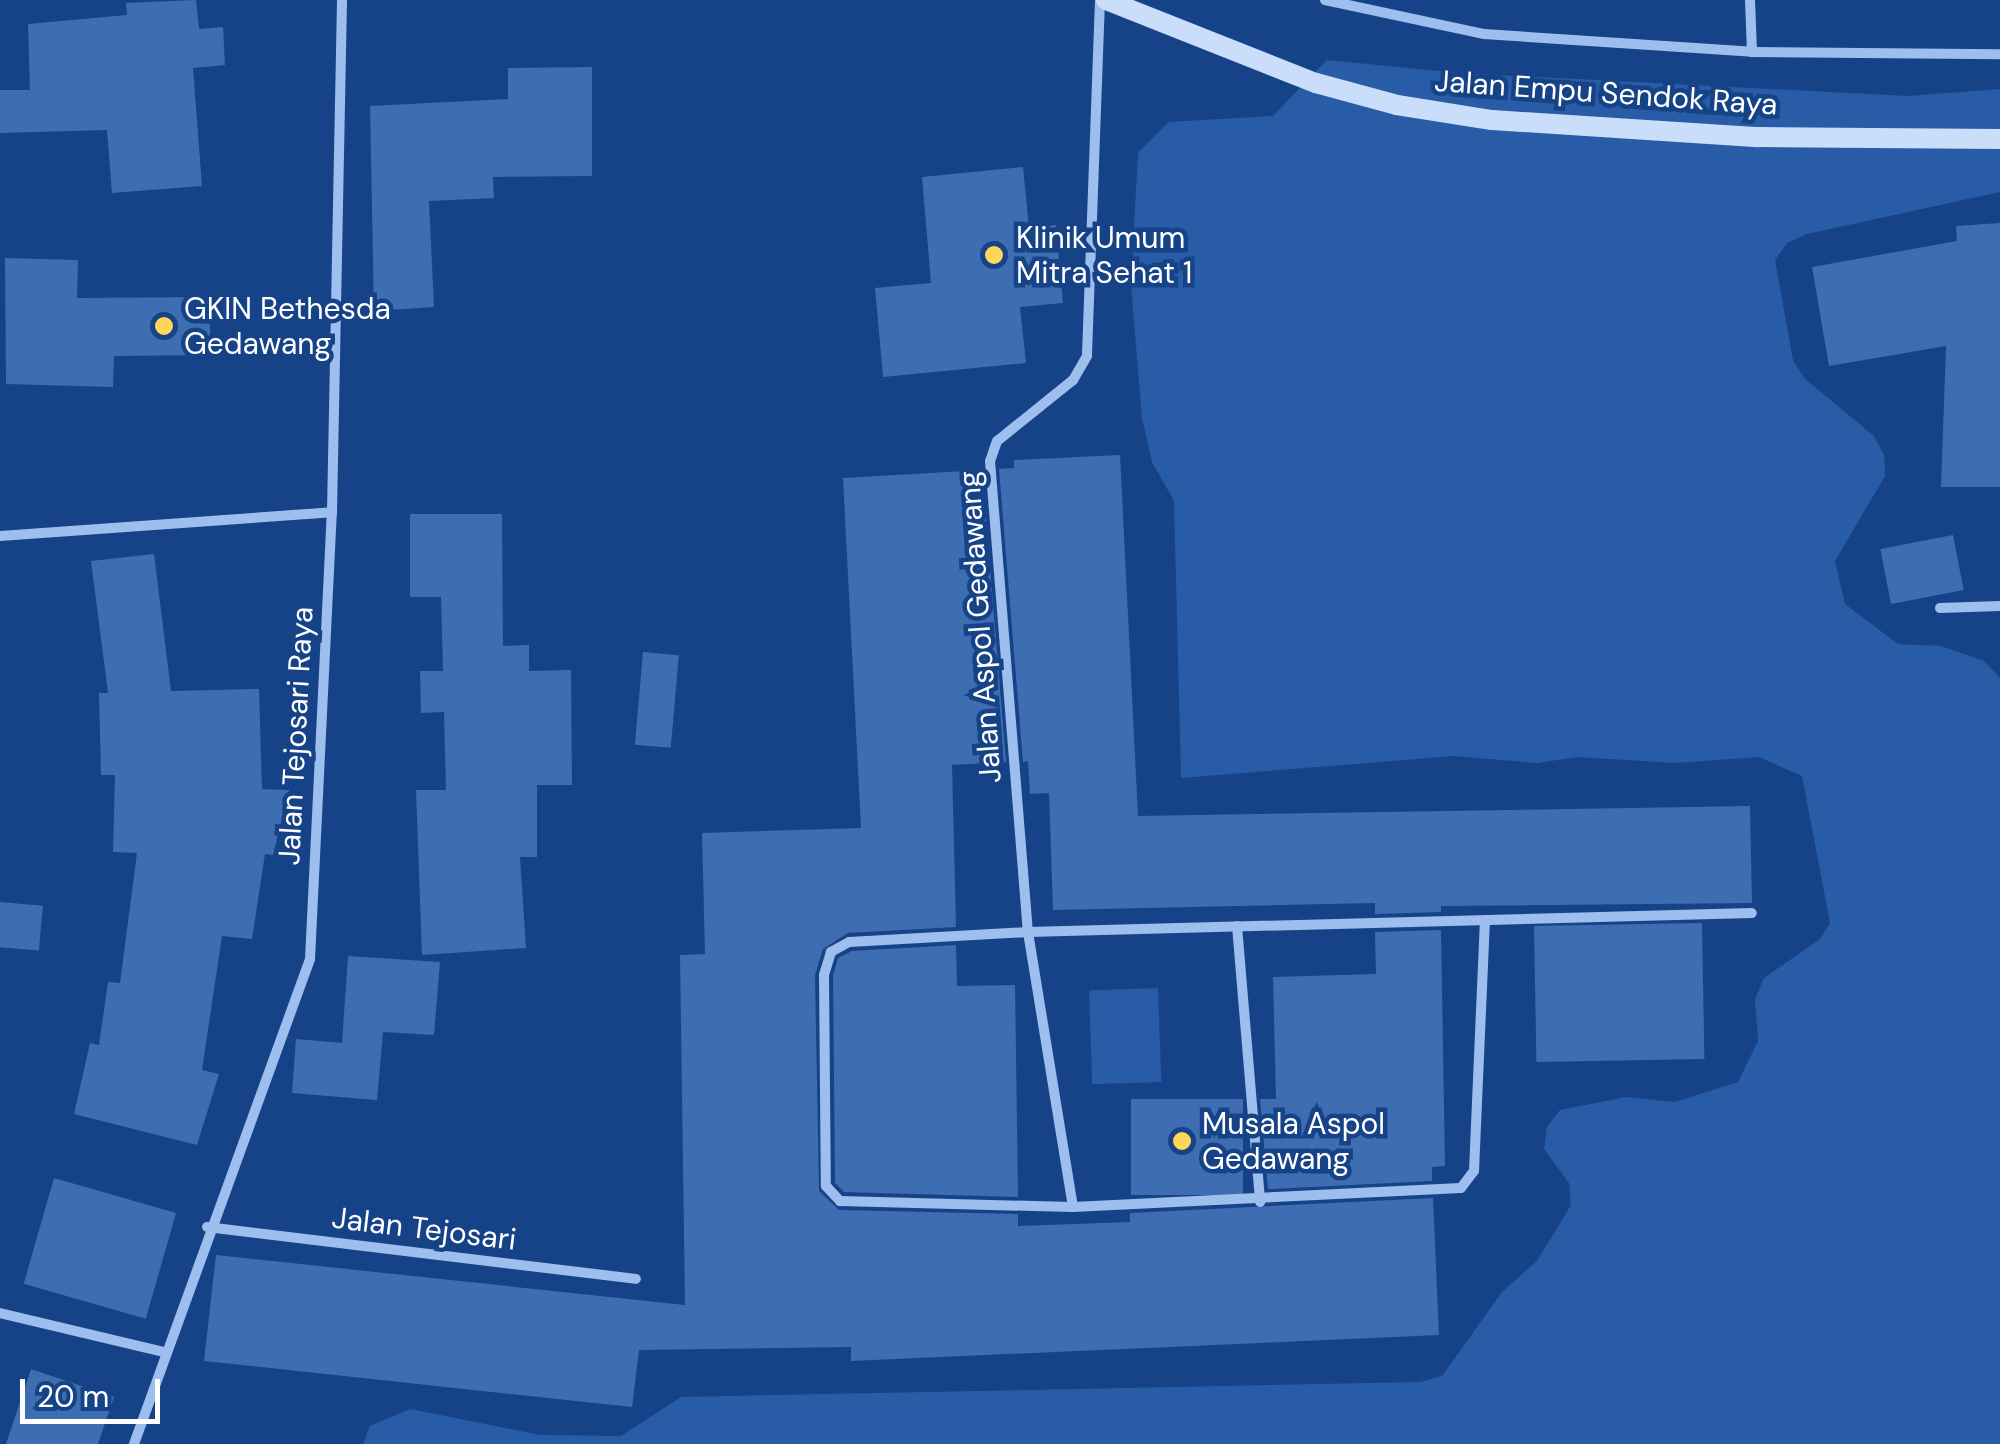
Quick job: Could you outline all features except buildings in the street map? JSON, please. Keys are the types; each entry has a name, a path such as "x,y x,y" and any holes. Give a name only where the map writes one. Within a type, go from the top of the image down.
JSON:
{"street":[{"name":"Jalan Tejosari Raya","path":"134,1444 208,1228 310,959 332,512 342,0"},
{"name":"Jalan Empu Sendok Raya","path":"1103,0 1316,83 1396,106 1492,120 1758,137 2000,139"},
{"name":"Jalan Aspol Gedawang","path":"1073,1207 1028,932 990,462 997,440 1073,380 1088,356 1103,0"},
{"path":"1325,0 1484,34 1752,52 2000,54"},
{"path":"1750,0 1752,52"},
{"path":"0,536 332,512"},
{"path":"1940,608 2000,606"},
{"path":"1484,922 1471,1178 1461,1188 1260,1202 1073,1207 840,1201 826,1186 824,975 831,952 849,942 1028,932 1752,912"},
{"path":"1236,926 1260,1202"},
{"name":"Jalan Tejosari","path":"208,1228 636,1279"},
{"path":"0,1314 164,1352"}],"shaded area":[{"path":"1327,60 1459,73 1908,96 2000,89 2000,192 1807,234 1787,243 1775,260 1793,360 1804,378 1874,436 1884,455 1885,476 1835,561 1845,604 1898,644 1941,646 1984,661 2000,678 2000,1444 363,1444 370,1426 410,1409 540,1435 621,1436 681,1397 1420,1382 1442,1376 1502,1292 1537,1261 1571,1205 1569,1183 1544,1149 1547,1127 1560,1110 1626,1097 1675,1102 1738,1082 1758,1041 1755,999 1764,978 1820,939 1830,923 1802,776 1759,757 1675,763 1577,757 1537,763 1454,756 1181,778 1174,501 1152,462 1142,418 1131,285 1138,153 1169,122 1273,116"},
{"path":"1158,988 1161,1082 1092,1084 1089,990"}],"place":[{"name":"Klinik Umum Mitra Sehat 1","path":"994,255"},
{"name":"GKIN Bethesda Gedawang","path":"164,326"},
{"name":"Musala Aspol Gedawang","path":"1182,1141"}]}
